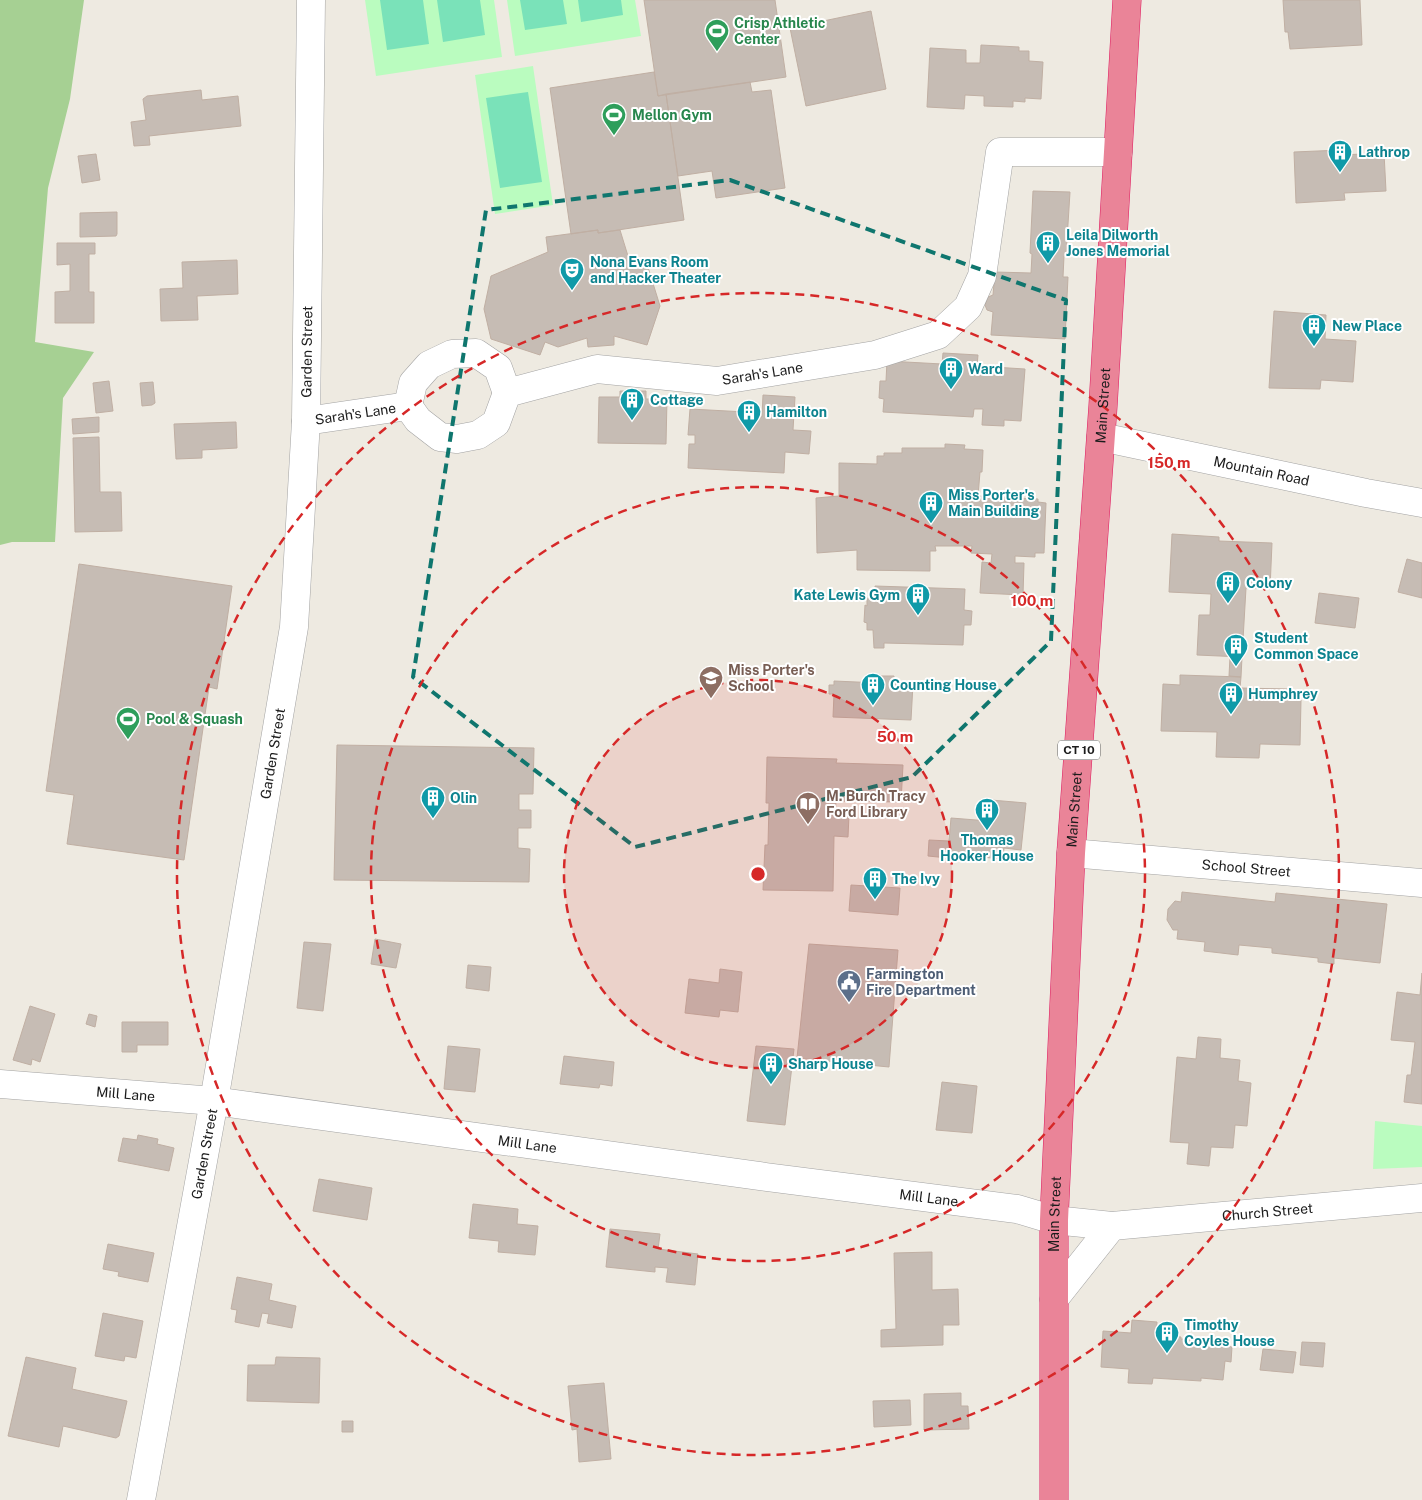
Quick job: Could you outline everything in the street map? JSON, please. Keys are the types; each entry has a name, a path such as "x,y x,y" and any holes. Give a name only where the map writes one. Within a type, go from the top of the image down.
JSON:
{"highway":[{"name":"Main Street","path":"1054,1500 1054,1220 1071,853 1101,437 1127,0"}],"street":[{"name":"Garden Street","path":"141,1500 214,1101 294,627 306,421 312,0"},
{"name":"Sarah's Lane","path":"306,421 408,406 418,420 440,437 457,439 478,435 496,423 507,393 597,369 717,381 875,355 938,335 968,307 982,276 1000,152 1118,152"},
{"path":"408,406 413,384 429,365 452,354 476,353 498,368 507,393"},
{"name":"Mountain Road","path":"1101,437 1422,503"},
{"name":"School Street","path":"1071,853 1422,883"},
{"name":"Mill Lane","path":"0,1084 214,1101 766,1177 1017,1209 1054,1220"},
{"name":"Church Street","path":"1054,1220 1112,1226 1422,1198"},
{"path":"1054,1299 1112,1226"}],"highlighted area":[{"path":"730,180 1066,300 1051,641 912,777 635,847 413,677 486,210"}],"green space":[{"path":"0,0 84,0 70,99 48,188 35,342 94,352 63,398 55,542 12,542 0,545"},
{"path":"365,0 494,0 502,57 376,76"},
{"path":"380,0 423,0 429,44 387,50"},
{"path":"437,0 480,0 485,35 443,42"},
{"path":"507,0 635,0 641,36 515,56"},
{"path":"520,0 563,0 567,24 525,30"},
{"path":"578,0 621,0 623,15 581,22"},
{"path":"533,66 553,205 495,214 475,75"},
{"path":"528,92 542,182 500,188 486,98"},
{"path":"1375,1121 1422,1126 1422,1167 1373,1169"}],"building":[{"name":"Crisp Athletic Center","path":"644,0 775,0 786,77 658,96"},
{"path":"1283,0 1360,0 1362,45 1290,49 1288,32 1285,32"},
{"path":"871,11 886,89 806,106 790,28"},
{"path":"981,45 1019,47 1019,51 1029,51 1029,61 1043,62 1041,99 1025,98 1025,102 1013,101 1013,107 984,106 984,96 965,95 964,109 927,107 930,48 966,50 966,63 980,63"},
{"name":"Mellon Gym","path":"654,72 658,96 666,94 684,220 598,233 598,230 571,234 550,88"},
{"path":"750,82 752,92 771,90 785,188 716,198 712,171 678,176 666,94"},
{"path":"201,90 202,100 238,96 241,126 149,136 150,145 134,146 131,122 146,120 143,99 147,96"},
{"name":"Lathrop","path":"1341,150 1341,155 1384,153 1386,191 1344,193 1345,200 1296,203 1294,152"},
{"path":"96,154 100,180 82,183 78,156"},
{"name":"Leila Dilworth Jones Memorial","path":"1033,191 1070,192 1063,277 1068,277 1065,339 991,335 993,312 987,310 985,305 988,297 993,295 995,272 1031,273"},
{"path":"117,212 116,236 80,237 80,213"},
{"name":"Nona Evans Room and Hacker Theater","path":"598,230 598,233 620,230 632,269 647,264 660,306 647,345 614,336 614,345 588,347 587,338 558,347 545,342 540,355 491,339 484,309 491,276 548,252 546,237"},
{"path":"57,243 95,243 95,254 89,254 89,292 94,292 94,323 55,323 55,292 70,291 70,264 57,265"},
{"path":"237,260 238,294 197,296 198,320 161,321 160,289 183,288 182,262"},
{"name":"New Place","path":"1274,311 1326,315 1325,339 1356,341 1353,382 1321,380 1320,389 1269,388"},
{"name":"Ward","path":"943,353 978,355 977,366 1025,369 1021,421 1004,420 1004,426 982,425 983,409 974,409 973,417 883,412 884,399 879,398 880,381 886,381 887,361 942,364"},
{"path":"109,381 113,411 96,413 93,383"},
{"path":"153,382 155,403 142,406 140,383"},
{"name":"Cottage","path":"620,391 646,391 646,399 667,399 666,444 598,443 599,397 620,397"},
{"name":"Hamilton","path":"763,395 795,397 793,430 811,431 809,454 785,452 784,473 688,468 689,444 695,444 695,435 688,435 690,409 746,412 745,416 762,417"},
{"path":"99,417 99,432 73,434 72,419"},
{"path":"236,422 237,448 202,450 202,458 176,459 174,424"},
{"path":"99,437 100,492 121,492 122,531 75,532 73,438"},
{"name":"Miss Porter's Main Building","path":"945,444 965,445 964,449 983,450 978,496 1038,499 1038,502 1046,503 1044,553 1035,553 1035,557 1015,556 1015,563 1024,563 1023,595 980,593 982,562 991,563 992,554 971,553 972,546 935,546 936,551 930,551 930,571 857,570 857,550 817,553 816,498 839,496 839,463 877,464 877,456 884,456 884,453 902,453 902,448 945,448"},
{"name":"Colony","path":"1172,534 1219,537 1219,541 1272,543 1270,589 1246,588 1242,657 1197,655 1199,615 1210,615 1211,594 1169,592"},
{"path":"1407,559 1422,563 1422,598 1398,592"},
{"name":"Pool & Squash","path":"79,564 232,586 217,689 209,687 184,860 67,844 74,795 46,791"},
{"name":"Kate Lewis Gym","path":"875,586 965,589 964,610 972,611 971,625 964,625 963,645 884,643 884,648 874,648 873,630 867,630 867,623 864,622 867,598 875,598"},
{"path":"1319,593 1359,598 1355,628 1315,623"},
{"name":"Student Common Space","path":"1230,657 1242,657 1241,677 1229,676"},
{"name":"Humphrey","path":"1180,675 1241,677 1240,688 1289,689 1289,700 1301,700 1300,745 1260,744 1259,758 1216,757 1217,732 1161,731 1163,684 1180,685"},
{"name":"Counting House","path":"879,676 894,676 894,683 913,684 911,720 833,717 834,694 829,694 829,685 834,685 834,681 879,683"},
{"name":"Olin","path":"337,745 534,748 533,794 519,794 519,810 531,810 531,828 518,828 518,848 530,849 529,882 334,880"},
{"name":"M. Burch Tracy Ford Library","path":"767,757 837,759 836,763 903,765 901,802 836,801 835,814 849,815 848,837 834,836 833,891 763,890 765,845 768,845 769,803 766,803"},
{"name":"Thomas Hooker House","path":"991,800 1026,803 1021,850 1004,848 1003,859 959,855 958,859 928,856 929,840 949,841 951,818 989,821"},
{"name":"The Ivy","path":"851,885 900,888 898,915 849,911"},
{"path":"1182,892 1275,902 1276,893 1387,904 1380,963 1334,958 1334,964 1318,962 1318,958 1272,953 1272,948 1239,945 1238,955 1204,951 1205,942 1177,939 1178,930 1173,930 1167,920 1168,909 1175,901 1181,902"},
{"path":"375,939 401,944 396,968 371,964"},
{"path":"304,942 331,944 323,1011 297,1008"},
{"name":"Farmington Fire Department","path":"809,944 898,950 889,1067 797,1058"},
{"path":"468,965 491,967 489,991 466,988"},
{"path":"720,969 742,972 738,1012 720,1010 719,1017 685,1013 689,979 719,983"},
{"path":"1422,973 1422,1104 1404,1102 1407,1075 1411,1075 1415,1042 1391,1040 1397,992 1420,995"},
{"path":"30,1006 55,1014 40,1062 32,1059 31,1065 13,1060"},
{"path":"89,1014 97,1016 95,1027 86,1024"},
{"path":"122,1022 168,1022 168,1045 137,1045 137,1052 122,1052"},
{"path":"1198,1037 1221,1039 1220,1058 1240,1060 1238,1081 1251,1083 1247,1126 1235,1125 1233,1148 1211,1147 1209,1166 1187,1164 1189,1143 1170,1142 1177,1057 1196,1059"},
{"path":"448,1046 480,1049 475,1092 444,1089"},
{"name":"Sharp House","path":"756,1046 794,1049 785,1125 747,1121"},
{"path":"564,1056 614,1062 612,1086 600,1084 599,1088 560,1084"},
{"path":"942,1082 977,1086 972,1133 936,1130"},
{"path":"138,1135 158,1139 157,1144 174,1148 169,1171 118,1161 123,1138 137,1140"},
{"path":"319,1179 372,1188 367,1220 313,1211"},
{"path":"473,1204 518,1209 517,1224 538,1226 535,1255 498,1252 499,1241 469,1238"},
{"path":"610,1229 660,1234 658,1249 698,1254 695,1285 666,1282 668,1268 655,1267 655,1272 606,1267"},
{"path":"108,1244 154,1253 148,1282 118,1276 119,1272 103,1269"},
{"path":"932,1252 932,1290 958,1289 959,1325 943,1325 943,1345 881,1347 881,1330 896,1329 894,1253"},
{"path":"237,1277 272,1284 269,1300 296,1306 292,1328 267,1323 269,1314 262,1313 259,1327 235,1322 237,1310 231,1309"},
{"path":"103,1313 143,1321 136,1358 125,1356 124,1361 95,1356"},
{"name":"Timothy Coyles House","path":"1132,1320 1157,1322 1156,1335 1204,1340 1204,1343 1226,1344 1226,1346 1232,1347 1231,1362 1225,1361 1223,1380 1201,1378 1201,1381 1153,1378 1152,1384 1128,1383 1129,1369 1101,1367 1103,1331 1131,1333"},
{"path":"1302,1342 1325,1343 1323,1367 1300,1365"},
{"path":"1263,1349 1296,1352 1293,1373 1260,1370"},
{"path":"26,1357 76,1368 72,1389 127,1401 119,1436 116,1438 63,1426 59,1447 8,1436"},
{"path":"276,1357 320,1358 319,1403 247,1401 248,1365 275,1365"},
{"path":"604,1383 611,1459 579,1462 577,1429 572,1430 568,1386"},
{"path":"961,1393 961,1406 968,1406 969,1429 924,1430 924,1394"},
{"path":"910,1400 911,1425 874,1427 873,1401"},
{"path":"342,1421 353,1421 353,1432 342,1432"}],"place":[{"name":"Crisp Athletic Center","path":"717,52"},
{"name":"Mellon Gym","path":"614,136"},
{"name":"Lathrop","path":"1340,173"},
{"name":"Leila Dilworth Jones Memorial","path":"1048,264"},
{"name":"Nona Evans Room and Hacker Theater","path":"572,291"},
{"name":"New Place","path":"1314,347"},
{"name":"Ward","path":"951,390"},
{"name":"Cottage","path":"632,421"},
{"name":"Hamilton","path":"749,433"},
{"name":"Miss Porter's Main Building","path":"931,524"},
{"name":"Colony","path":"1228,604"},
{"name":"Kate Lewis Gym","path":"918,616"},
{"name":"Student Common Space","path":"1236,667"},
{"name":"Miss Porter's School","path":"711,699"},
{"name":"Counting House","path":"873,706"},
{"name":"Humphrey","path":"1231,715"},
{"name":"Pool & Squash","path":"128,740"},
{"name":"Olin","path":"433,819"},
{"name":"M. Burch Tracy Ford Library","path":"808,825"},
{"name":"Thomas Hooker House","path":"987,831"},
{"name":"The Ivy","path":"875,900"},
{"name":"Farmington Fire Department","path":"849,1003"},
{"name":"Sharp House","path":"771,1085"},
{"name":"Timothy Coyles House","path":"1167,1354"}]}
